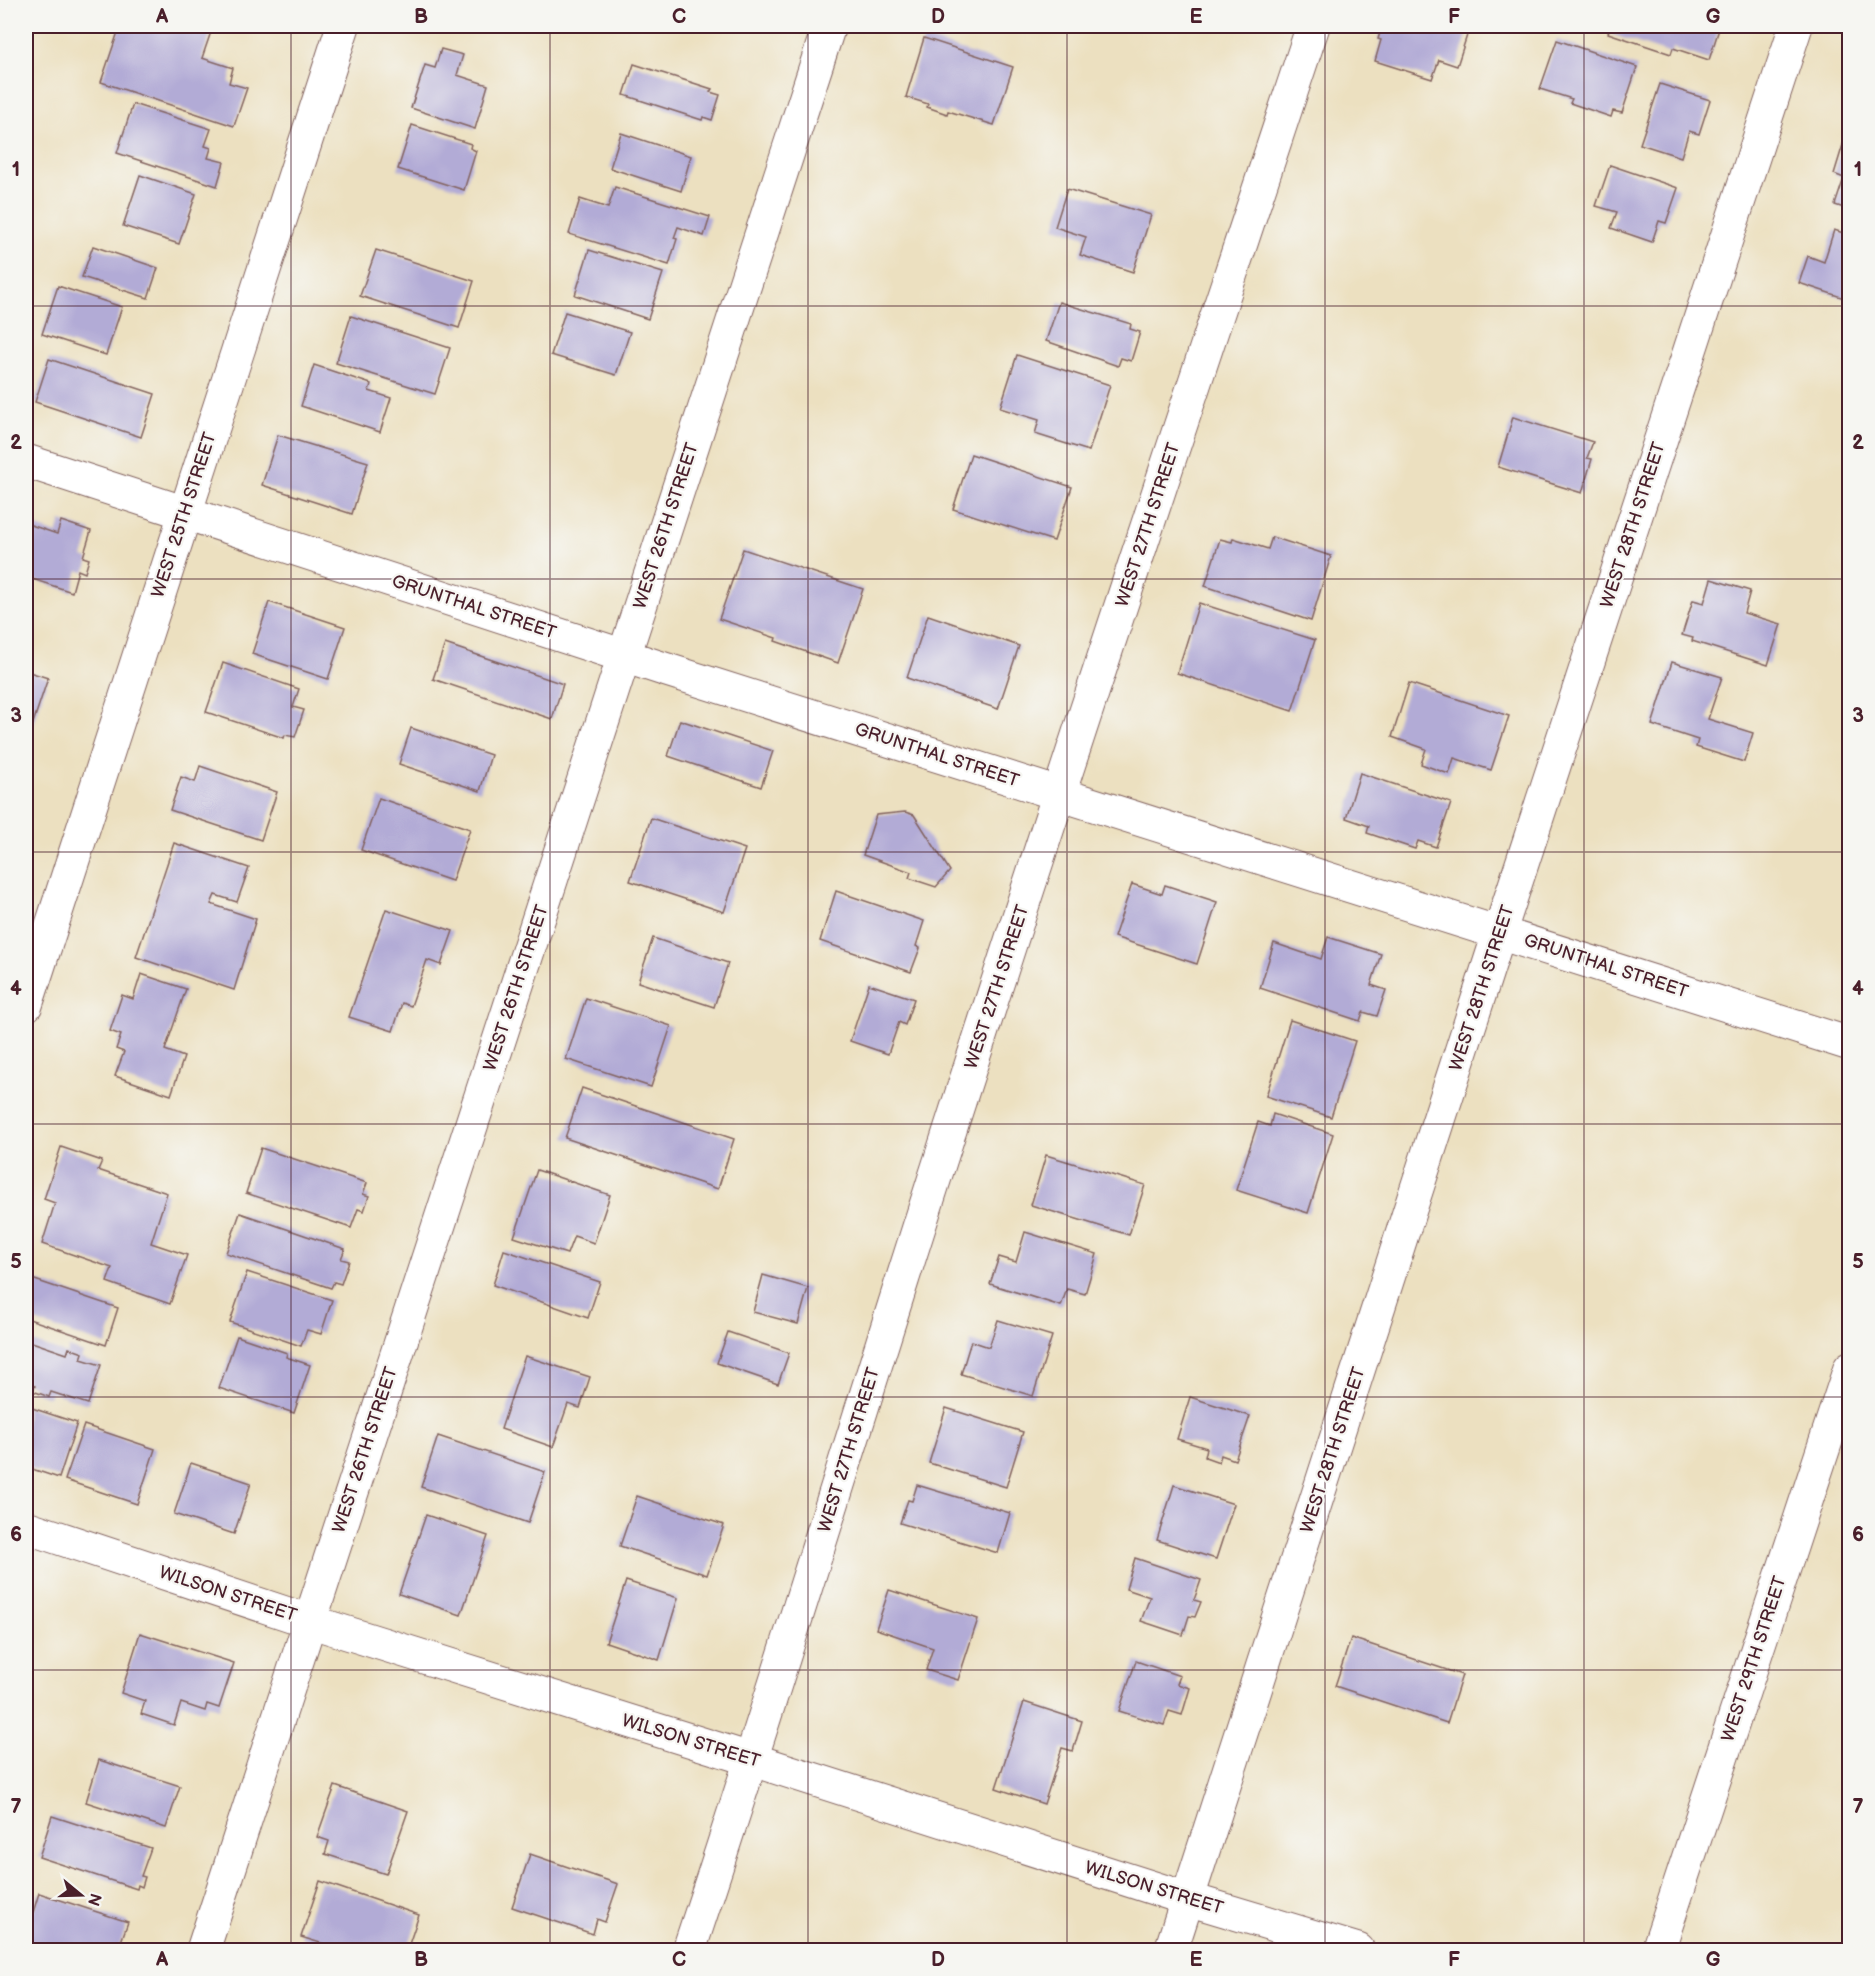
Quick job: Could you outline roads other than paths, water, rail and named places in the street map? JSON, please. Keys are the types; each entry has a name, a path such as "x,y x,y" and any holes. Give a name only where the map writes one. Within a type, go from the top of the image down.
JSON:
{"street":[{"name":"WEST 25TH STREET","path":"26,1005 343,26"},
{"name":"WEST 26TH STREET","path":"203,1950 829,26"},
{"name":"WEST 27TH STREET","path":"689,1950 753,1760 914,1243 1059,794 1312,26"},
{"name":"WEST 28TH STREET","path":"1171,1950 1796,26"},
{"name":"GRUNTHAL STREET","path":"26,461 624,655 1850,1044"},
{"name":"WEST 29TH STREET","path":"1658,1950 1850,1368"},
{"name":"WILSON STREET","path":"26,1527 309,1621 1188,1899 1358,1950"}]}
